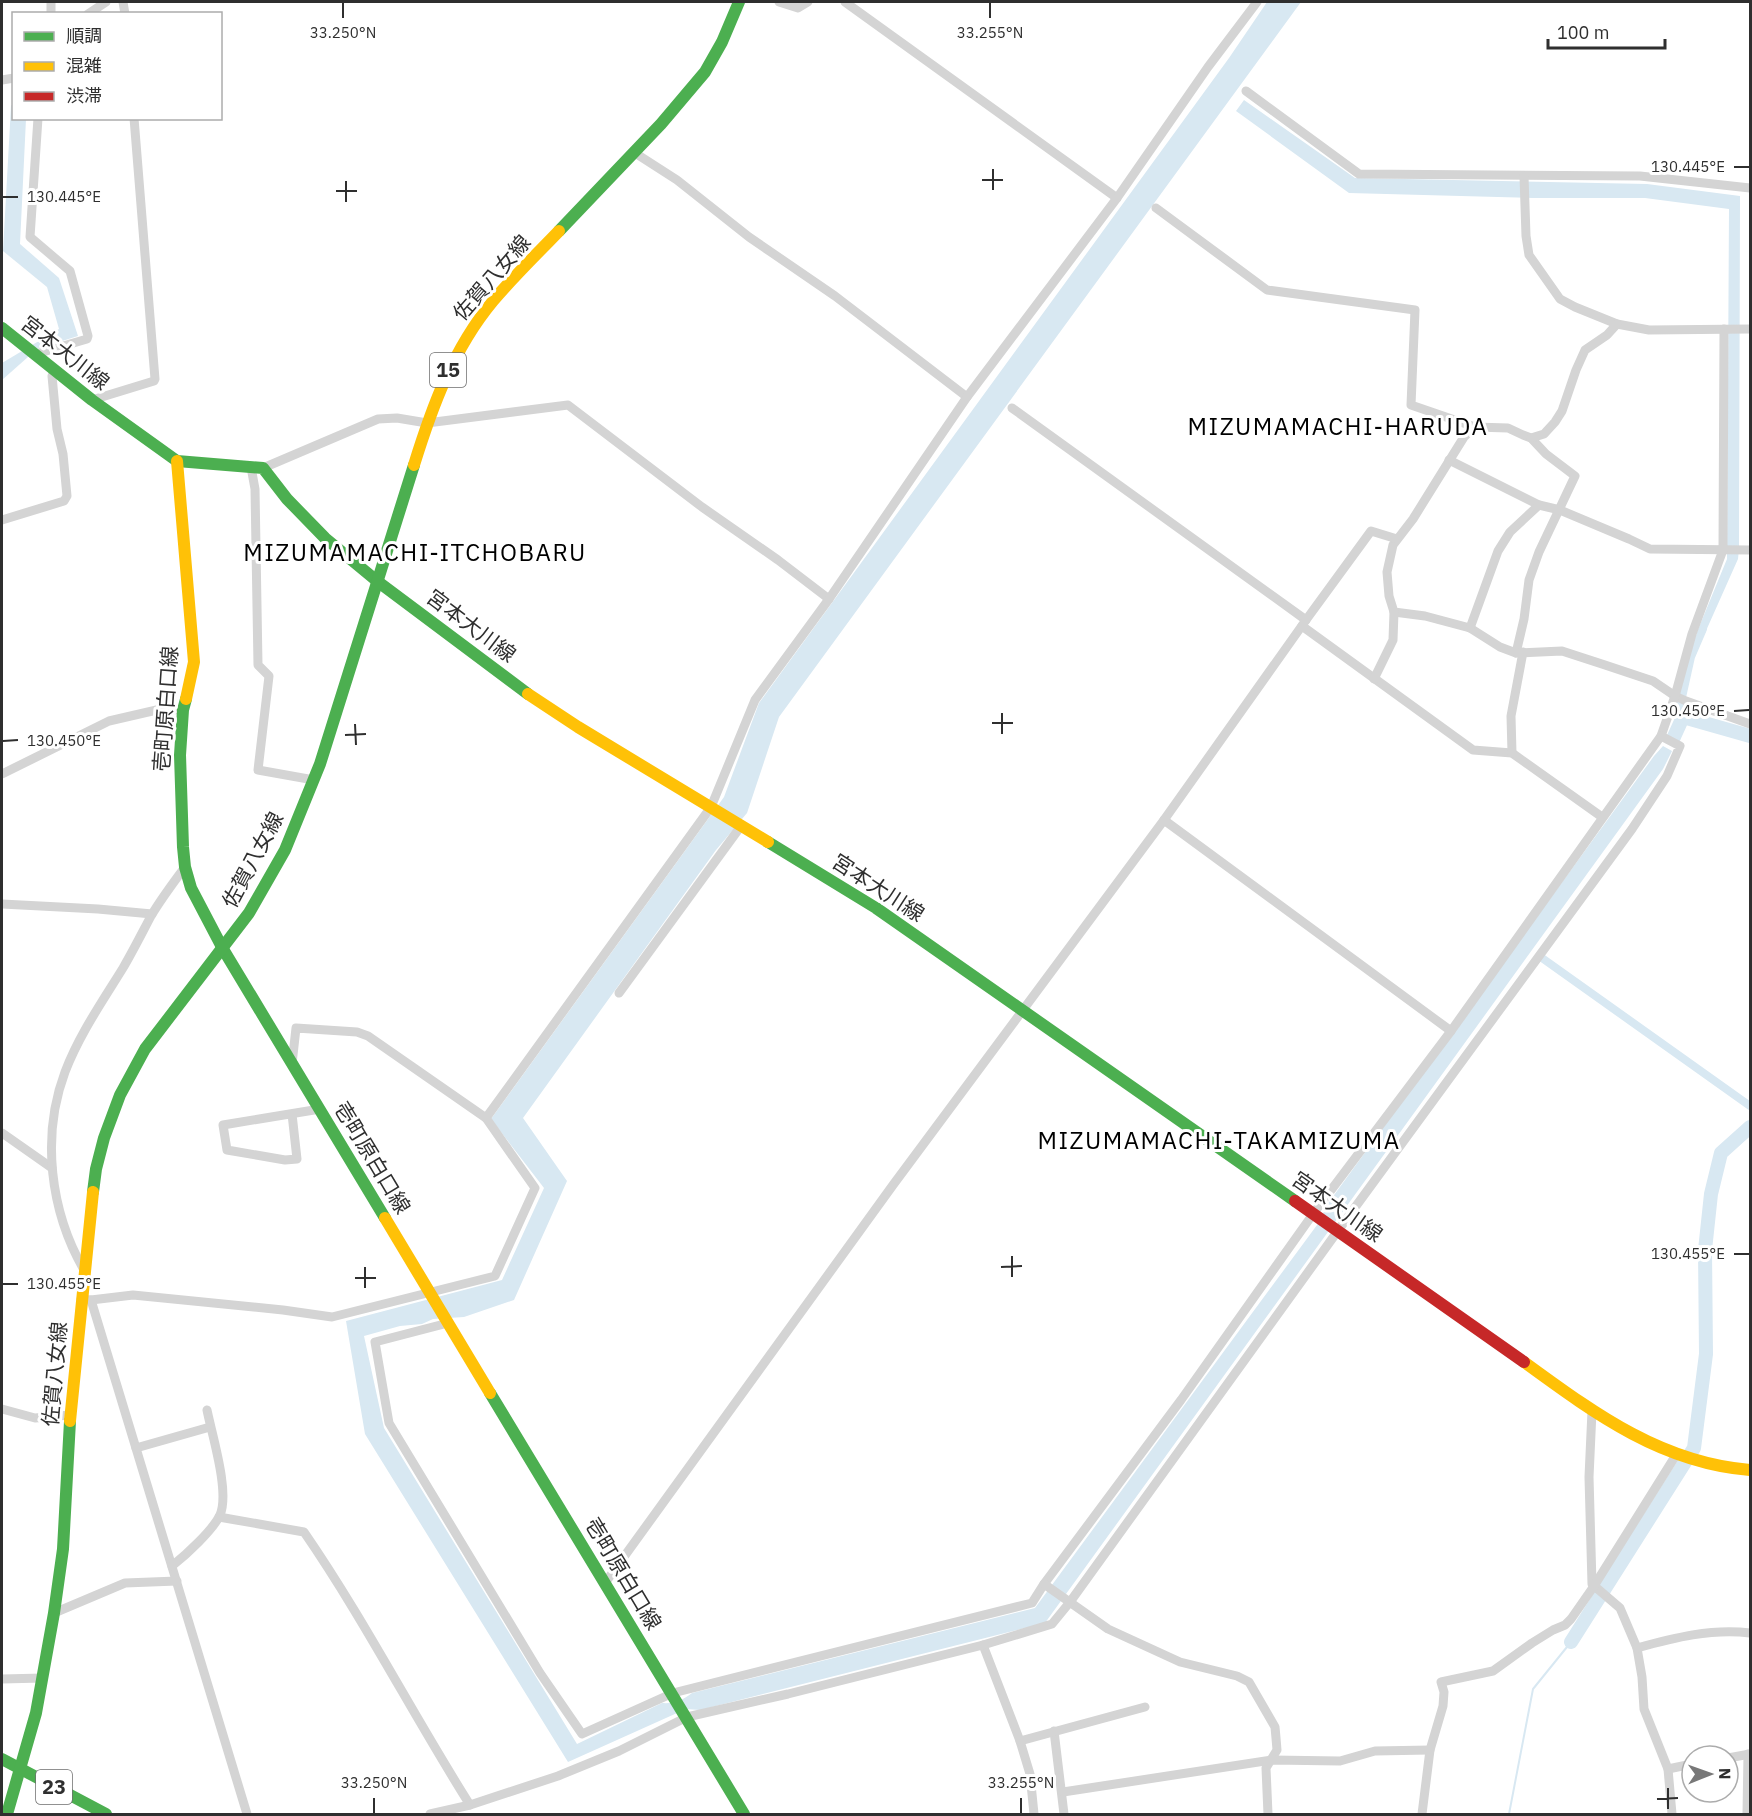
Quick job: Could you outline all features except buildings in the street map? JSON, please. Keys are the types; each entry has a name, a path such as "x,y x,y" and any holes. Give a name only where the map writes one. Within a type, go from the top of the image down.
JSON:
{"main road":[{"name":"佐賀八女線","path":"7,1815 36,1713 54,1613 63,1549 70,1415 86,1299 84,1270 96,1169 104,1138 120,1095 145,1049 249,913 285,850 314,780 427,423 442,382 469,332 494,301 635,153 705,72 722,42 739,2"},
{"name":"宮本大川線","path":"2,328 92,400 177,462"},
{"path":"177,462 257,468"},
{"name":"壱町原白口線","path":"177,462 194,662 183,710 180,755 184,867 191,888 223,949 744,1815"},
{"name":"宮本大川線","path":"257,468 325,538 377,581 526,692 578,727 876,908 1592,1411 1620,1428 1679,1455 1750,1470"},
{"name":"23","path":"2,1760 106,1815"}],"street":[{"path":"91,12 106,2"},
{"path":"779,2 798,8 808,2"},
{"path":"845,2 1117,198"},
{"path":"486,1118 713,808 755,700 829,599 967,396 1117,198 1208,67 1257,2"},
{"path":"1246,91 1359,174 1640,176 1750,188"},
{"path":"36,354 87,339 88,336 70,271 30,237 38,120"},
{"path":"92,400 155,379 134,120"},
{"path":"635,153 677,180 749,237 834,296 967,396"},
{"path":"1524,176 1529,255 1560,299 1617,324 1649,330 1746,329"},
{"path":"1156,208 1267,290 1415,310 1411,405 1475,427 1508,428 1532,438 1546,454 1575,476 1539,552 1529,580 1511,716 1512,753"},
{"path":"1532,438 1544,434 1559,416 1585,350 1607,335 1617,324"},
{"path":"447,1321 375,1342 389,1423 540,1673 582,1734 674,1696 1032,1603 1451,1031 1661,736 1680,699 1692,634 1724,550 1726,329"},
{"path":"2,520 64,501 67,496 63,454 57,429 52,376 55,370"},
{"path":"314,780 258,770 269,676 258,665 255,489 257,468 378,419 397,418 427,423 568,405 702,507 829,599"},
{"path":"1012,408 1304,623 1374,679 1473,750 1512,753 1602,817"},
{"path":"1374,679 1393,640 1394,612 1389,596 1387,572 1393,545 1413,519 1464,437 1475,427"},
{"path":"1449,460 1539,505 1560,510 1650,549 1746,550"},
{"path":"1470,627 1498,551 1510,532 1539,505"},
{"path":"605,1583 1164,820 1371,531 1397,538"},
{"path":"1394,612 1425,616 1470,627 1500,647 1519,653 1562,651 1653,681 1680,699 1750,724"},
{"path":"2,774 110,721 161,709 183,710"},
{"path":"430,1815 464,1809 619,1752 685,1715 788,1694 983,1646 1052,1624 1335,1230 1632,829 1661,785 1680,746 1661,736"},
{"path":"1164,820 1451,1031"},
{"path":"619,993 739,825"},
{"path":"84,1270 72,1250 56,1195 52,1168 54,1111 65,1072 94,1014 124,966 152,914 184,867"},
{"path":"2,904 152,914"},
{"path":"247,1815 136,1448 86,1299 133,1294 332,1317 431,1294 495,1276 535,1188 486,1118 368,1036 357,1032 296,1028 292,1064"},
{"path":"292,1114 297,1159 285,1160 227,1150 223,1125 320,1109"},
{"path":"2,1133 52,1168"},
{"path":"2,1409 35,1418 70,1415"},
{"path":"172,1566 189,1551 219,1517 222,1508 222,1482 207,1410"},
{"path":"1592,1411 1589,1477 1592,1584 1620,1608 1637,1648 1644,1709 1668,1769 1672,1815"},
{"path":"136,1448 210,1427"},
{"path":"1422,1815 1430,1750 1443,1706 1444,1692 1441,1682 1493,1671 1547,1633 1565,1625 1594,1586 1679,1455"},
{"path":"219,1517 304,1532 328,1567 432,1746 464,1809"},
{"path":"54,1613 125,1583 177,1581"},
{"path":"1044,1584 1108,1629 1180,1662 1237,1676 1249,1682 1275,1727 1277,1750 1266,1768 1268,1815"},
{"path":"1637,1648 1697,1635 1736,1631 1750,1633"},
{"path":"983,1646 1020,1741 1030,1774 1034,1815"},
{"path":"2,1679 43,1678"},
{"path":"1020,1741 1145,1707"},
{"path":"1054,1731 1064,1815"},
{"path":"1063,1792 1272,1760 1340,1761 1375,1751 1430,1750"},
{"path":"1747,1815 1749,1754"},
{"path":"1668,1769 1680,1766"}],"shaded area":[{"path":"1267,2 1301,2 779,717 747,813 716,850 523,1118 567,1181 514,1300 464,1317 433,1319 422,1324 400,1326 364,1336 384,1428 577,1744 662,1703 678,1701 692,1693 1035,1608 1317,1225 1329,1202 1654,756 1663,746 1672,751 1663,769 1045,1623 700,1710 686,1709 568,1762 365,1434 346,1321 502,1280 544,1188 491,1119 724,797 759,703 1229,58"},
{"path":"1244,100 1355,178 1647,184 1740,196 1739,549 1738,559 1705,633 1699,638 1697,632 1727,559 1729,209 1645,198 1533,198 1349,193 1236,111"},
{"path":"12,104 12,120 26,120 20,244 59,278 78,336 37,349 2,380 2,363 59,329 47,287 3,251"}],"waterway":[{"path":"1683,717 1679,711 1691,657 1703,629"},
{"path":"1673,739 1683,717 1750,736"},
{"path":"1542,958 1750,1106"},
{"path":"1571,1642 1694,1448 1706,1354 1705,1250 1711,1194 1721,1153 1750,1127"},
{"path":"1509,1814 1533,1689 1571,1642"}],"traffic: fast":[{"path":"559,231 661,124 705,72 722,42 739,2"},
{"path":"2,328 92,400 177,461 263,468 287,499 325,538 377,581 528,694"},
{"path":"93,1192 104,1138 120,1095 145,1049 249,913 285,850 320,764 414,465"},
{"path":"186,699 183,710 180,755 183,847 185,867 191,888 223,949 385,1218"},
{"path":"768,842 876,908 1295,1201"},
{"path":"490,1393 744,1814"},
{"path":"7,1814 36,1713 54,1613 63,1549 70,1421"},
{"path":"2,1759 106,1814"}],"traffic: slow":[{"path":"414,465 436,400 466,339 501,292 559,231"},
{"path":"177,461 194,662 186,699"},
{"path":"528,694 578,727 768,842"},
{"path":"70,1421 93,1192"},
{"path":"385,1218 490,1393"},
{"path":"1524,1362 1603,1417 1658,1446 1687,1457 1750,1470"}],"traffic: jam":[{"path":"1295,1201 1524,1362"}],"district":[{"name":"MIZUMAMACHI-HARUDA","path":"1338,427"},
{"name":"MIZUMAMACHI-ITCHOBARU","path":"415,553"},
{"name":"MIZUMAMACHI-TAKAMIZUMA","path":"1219,1141"}]}
